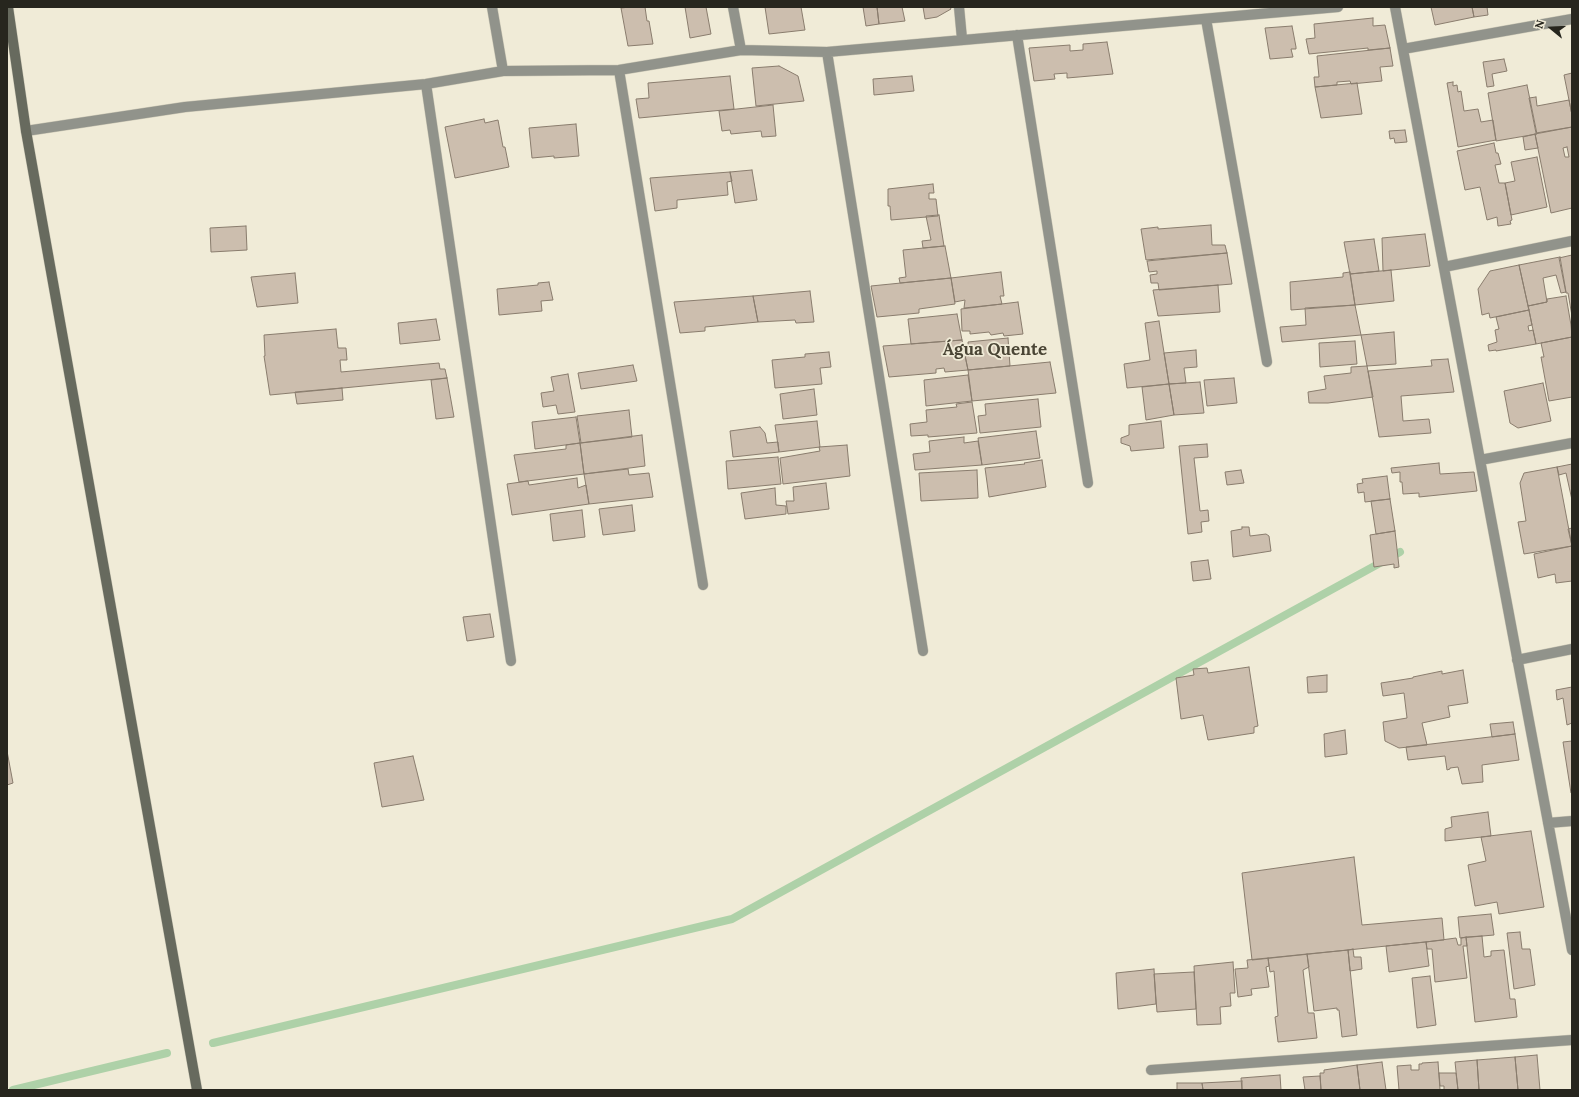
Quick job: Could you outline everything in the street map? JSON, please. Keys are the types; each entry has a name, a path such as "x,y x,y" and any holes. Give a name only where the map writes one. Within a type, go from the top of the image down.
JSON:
{"main road":[{"path":"8,7 26,130 197,1090"}],"street":[{"path":"492,7 503,71"},
{"path":"733,7 741,50"},
{"path":"959,7 962,40"},
{"path":"26,130 185,107 426,84 503,71 619,70 741,50 827,52 1338,7"},
{"path":"1395,7 1572,950"},
{"path":"1206,19 1266,362"},
{"path":"1403,49 1572,19"},
{"path":"1017,35 1088,483"},
{"path":"827,52 923,651"},
{"path":"619,70 703,585"},
{"path":"426,84 510,661"},
{"path":"1444,267 1572,241"},
{"path":"1480,460 1572,443"},
{"path":"1517,660 1572,649"},
{"path":"1548,823 1572,821"},
{"path":"1151,1070 1572,1040"}],"building":[{"path":"645,7 653,44 628,46 621,8"},
{"path":"685,7 706,7 711,34 690,38"},
{"path":"765,7 801,7 805,30 769,34"},
{"path":"863,7 877,7 879,24 866,26"},
{"path":"877,7 902,7 905,21 879,24"},
{"path":"923,7 950,7 951,9 937,17 925,19"},
{"path":"1431,7 1472,7 1474,17 1435,25"},
{"path":"1472,7 1487,7 1488,15 1474,17"},
{"path":"1373,18 1373,26 1385,25 1390,48 1368,50 1368,48 1309,54 1306,39 1315,38 1314,24"},
{"path":"1292,26 1296,47 1296,49 1291,49 1293,57 1270,59 1265,28"},
{"path":"1107,42 1113,74 1067,78 1067,73 1054,74 1055,79 1034,81 1029,48 1070,45 1070,51 1083,50 1083,44"},
{"path":"1390,48 1393,66 1380,67 1382,81 1351,84 1350,81 1337,82 1337,85 1315,87 1314,77 1319,77 1317,56"},
{"path":"1504,59 1507,71 1492,74 1494,86 1487,87 1483,62"},
{"path":"779,66 798,76 804,101 756,106 752,68"},
{"path":"1572,73 1572,115 1564,75"},
{"path":"730,76 734,109 639,118 636,99 649,98 648,83"},
{"path":"912,76 914,91 874,95 873,79"},
{"path":"1453,82 1453,86 1457,85 1458,92 1461,91 1464,111 1478,109 1481,122 1493,120 1496,140 1458,147 1447,83"},
{"path":"1357,83 1362,114 1321,118 1315,87"},
{"path":"1527,85 1537,134 1496,141 1488,93"},
{"path":"1536,97 1537,106 1569,100 1572,115 1572,127 1536,133 1529,98"},
{"path":"773,105 776,136 762,137 761,131 731,134 730,130 722,131 719,111"},
{"path":"484,119 485,123 498,120 503,147 505,147 509,167 455,178 445,127"},
{"path":"576,124 579,156 532,158 529,128"},
{"path":"1572,127 1572,208 1551,213 1535,134","holes":["1567,147 1569,157 1565,157 1563,148"]},
{"path":"1405,130 1407,142 1395,143 1394,138 1390,139 1389,131"},
{"path":"1535,134 1538,148 1525,150 1523,137"},
{"path":"1494,143 1496,153 1498,153 1501,164 1495,165 1499,183 1505,183 1512,220 1510,221 1511,224 1498,226 1497,217 1487,220 1480,187 1465,190 1457,151"},
{"path":"1537,157 1547,207 1511,215 1505,183 1515,181 1511,162"},
{"path":"752,170 757,200 735,203 730,172"},
{"path":"730,172 732,181 727,182 728,195 677,200 677,208 655,211 650,178"},
{"path":"933,184 934,193 929,193 929,199 936,199 938,216 891,220 890,206 888,206 888,189"},
{"path":"939,215 944,246 923,248 922,241 931,240 926,216"},
{"path":"1211,225 1212,245 1225,245 1227,253 1146,260 1141,229"},
{"path":"246,226 247,250 211,252 210,228"},
{"path":"1425,234 1430,266 1383,271 1382,238"},
{"path":"1374,239 1379,271 1350,274 1344,242"},
{"path":"945,246 951,278 900,283 899,278 906,277 903,250"},
{"path":"1227,253 1232,284 1159,290 1158,283 1151,283 1150,275 1157,274 1157,271 1149,272 1147,261"},
{"path":"1572,255 1572,316 1559,258"},
{"path":"1560,257 1566,292 1561,293 1556,275 1543,278 1547,302 1528,306 1519,265"},
{"path":"1519,265 1529,310 1490,318 1489,313 1482,315 1478,289 1490,271"},
{"path":"1391,270 1394,301 1355,305 1350,274"},
{"path":"1001,272 1004,296 1000,296 1002,304 964,308 965,300 955,302 951,278"},
{"path":"1350,272 1355,305 1291,310 1290,282 1343,277 1343,273"},
{"path":"295,273 298,303 257,307 251,277"},
{"path":"951,278 955,304 919,309 919,313 877,317 871,286"},
{"path":"549,282 553,300 541,301 542,311 499,315 497,289 538,285 538,283"},
{"path":"1218,285 1220,312 1158,316 1153,290"},
{"path":"810,291 814,322 796,323 795,320 758,322 753,296"},
{"path":"753,296 758,322 705,327 705,331 680,333 674,302"},
{"path":"1566,296 1572,337 1536,344 1528,306 1547,302 1547,299"},
{"path":"1018,302 1023,334 1004,336 1003,333 991,335 989,332 970,334 970,331 962,331 961,309"},
{"path":"1355,305 1361,335 1282,342 1280,327 1306,325 1305,308"},
{"path":"1529,310 1532,325 1528,326 1529,331 1533,330 1536,344 1489,351 1488,345 1497,342 1495,330 1499,329 1496,317"},
{"path":"957,314 962,340 911,344 908,319"},
{"path":"436,319 440,340 400,344 398,323"},
{"path":"1159,321 1169,384 1127,388 1124,364 1150,360 1145,323"},
{"path":"336,329 338,348 346,348 347,360 340,360 341,372 439,363 440,369 445,369 447,378 270,395 264,356 264,335"},
{"path":"1394,332 1396,364 1367,366 1361,335"},
{"path":"1572,337 1572,397 1549,401 1541,357 1544,357 1541,343"},
{"path":"1008,338 1010,366 968,370 965,356 969,356 968,342"},
{"path":"962,340 968,370 945,372 944,368 936,369 936,373 889,377 883,346"},
{"path":"1355,341 1357,364 1320,367 1319,343"},
{"path":"1196,350 1197,367 1184,368 1186,383 1169,384 1164,353"},
{"path":"829,352 831,367 820,368 822,384 775,388 772,360 805,357 805,354"},
{"path":"1448,359 1454,392 1401,396 1403,421 1429,419 1431,433 1379,437 1368,371 1432,366 1431,360"},
{"path":"1050,362 1056,393 972,401 968,370"},
{"path":"633,365 637,381 581,389 578,373"},
{"path":"1367,366 1373,397 1328,403 1309,403 1308,392 1326,389 1324,376 1351,373 1351,367"},
{"path":"568,374 575,412 558,414 556,405 543,407 541,393 554,391 551,377"},
{"path":"968,375 972,401 926,406 924,380"},
{"path":"447,378 454,417 436,419 431,380"},
{"path":"1234,378 1237,403 1207,406 1204,380"},
{"path":"1200,382 1204,413 1174,415 1169,384"},
{"path":"1543,383 1551,421 1518,428 1510,423 1504,391"},
{"path":"1169,384 1174,415 1146,420 1142,387"},
{"path":"342,388 343,400 297,404 295,392"},
{"path":"814,389 817,415 783,419 780,394"},
{"path":"1038,399 1041,427 980,433 978,416 986,415 985,404"},
{"path":"972,402 977,433 928,437 928,435 911,436 910,424 927,422 926,410 957,407 956,404"},
{"path":"629,410 632,437 581,443 577,416"},
{"path":"576,417 580,443 535,449 532,422"},
{"path":"817,421 820,447 779,452 775,425"},
{"path":"1161,421 1164,448 1131,451 1130,446 1121,443 1121,438 1129,435 1129,425"},
{"path":"760,427 765,433 767,443 778,442 779,452 733,457 730,431"},
{"path":"1036,431 1040,458 982,465 978,438"},
{"path":"642,435 645,466 584,474 580,443"},
{"path":"964,437 964,443 978,441 982,465 915,470 913,454 930,452 929,441"},
{"path":"580,443 584,474 519,482 514,455 566,449 566,445"},
{"path":"1207,444 1208,457 1194,458 1200,511 1208,510 1209,521 1201,522 1202,532 1188,534 1179,446"},
{"path":"847,445 850,476 783,484 780,458 820,451 819,447"},
{"path":"778,457 781,484 728,489 726,461"},
{"path":"1042,460 1046,487 989,497 985,468 1025,464 1024,463"},
{"path":"1439,463 1440,474 1474,472 1477,491 1419,497 1419,493 1403,494 1402,482 1400,482 1400,472 1392,473 1391,468"},
{"path":"1572,464 1572,500 1566,473 1559,475 1557,467"},
{"path":"1557,467 1572,546 1524,554 1518,522 1526,521 1520,483 1524,473"},
{"path":"628,469 629,475 649,473 653,497 589,504 584,474"},
{"path":"977,470 978,498 921,501 919,473"},
{"path":"1241,470 1244,483 1227,485 1225,472"},
{"path":"1387,476 1390,499 1365,502 1364,492 1358,493 1357,484 1363,483 1362,479"},
{"path":"577,478 578,488 586,485 589,504 512,515 507,484 528,481 529,485"},
{"path":"826,483 829,509 788,514 786,501 794,501 793,487"},
{"path":"775,488 776,505 786,506 786,514 745,519 741,493"},
{"path":"1390,499 1395,531 1376,534 1371,501"},
{"path":"632,505 635,531 603,535 599,509"},
{"path":"582,510 585,537 553,541 550,514"},
{"path":"1242,527 1249,527 1250,536 1266,534 1269,536 1271,551 1233,557 1231,531 1242,529"},
{"path":"1572,528 1572,546 1568,529"},
{"path":"1395,531 1399,567 1394,568 1394,564 1374,567 1370,535"},
{"path":"1572,546 1572,581 1556,583 1555,574 1538,578 1534,554"},
{"path":"1208,560 1211,579 1193,581 1191,562"},
{"path":"490,614 494,637 467,641 463,617"},
{"path":"1249,667 1258,726 1254,727 1254,733 1208,740 1203,715 1181,719 1176,678 1194,675 1193,669 1207,668 1208,673"},
{"path":"1463,670 1468,703 1448,706 1450,717 1422,723 1427,745 1399,748 1385,741 1383,722 1407,718 1404,693 1383,696 1381,683 1413,678 1442,671 1442,674"},
{"path":"1327,675 1327,692 1308,693 1307,677"},
{"path":"1572,687 1572,723 1567,725 1563,698 1557,700 1556,690"},
{"path":"1513,722 1515,734 1492,737 1490,724"},
{"path":"1345,730 1347,754 1325,757 1324,734"},
{"path":"1515,734 1519,760 1482,765 1483,782 1462,784 1458,767 1447,770 1445,756 1408,760 1406,747"},
{"path":"1572,741 1572,793 1571,793 1563,742"},
{"path":"7,751 13,783 7,785"},
{"path":"413,756 424,800 382,807 374,763"},
{"path":"1488,812 1491,836 1445,841 1445,829 1452,827 1451,817"},
{"path":"1531,831 1544,907 1499,914 1497,902 1475,906 1468,865 1486,861 1481,837"},
{"path":"1354,857 1362,925 1442,918 1444,940 1252,960 1242,873"},
{"path":"1491,914 1494,935 1460,938 1458,917"},
{"path":"1520,932 1522,949 1530,949 1535,985 1514,989 1507,933"},
{"path":"1482,936 1484,957 1491,956 1491,951 1504,950 1510,999 1515,999 1517,1017 1475,1022 1466,937"},
{"path":"1466,937 1467,946 1463,946 1467,978 1435,982 1432,949 1427,949 1426,942 1456,938 1458,945 1461,945 1461,938"},
{"path":"1426,942 1429,966 1389,972 1386,946"},
{"path":"1353,949 1354,957 1361,957 1362,969 1350,971 1348,950"},
{"path":"1348,950 1357,1035 1342,1037 1339,1010 1337,1010 1337,1008 1314,1011 1307,954"},
{"path":"1307,954 1309,967 1303,970 1308,1013 1314,1013 1317,1038 1278,1042 1275,1017 1278,1016 1274,971 1270,972 1268,958"},
{"path":"1268,958 1269,966 1266,967 1269,987 1251,989 1252,995 1238,997 1235,969 1248,968 1247,960"},
{"path":"1233,962 1235,993 1230,993 1231,1006 1220,1007 1221,1024 1197,1025 1194,966"},
{"path":"1154,969 1156,1004 1118,1009 1116,973"},
{"path":"1194,972 1196,1009 1157,1012 1154,974"},
{"path":"1430,976 1436,1025 1417,1028 1412,978"},
{"path":"1537,1055 1540,1090 1518,1090 1515,1057"},
{"path":"1515,1057 1518,1090 1479,1090 1477,1060"},
{"path":"1477,1060 1479,1090 1458,1090 1455,1062"},
{"path":"1382,1062 1386,1090 1360,1090 1357,1065"},
{"path":"1438,1062 1440,1090 1399,1090 1397,1066 1411,1065 1411,1070 1419,1070 1419,1064"},
{"path":"1357,1065 1360,1090 1321,1090 1320,1073 1324,1073 1324,1070"},
{"path":"1439,1073 1456,1073 1458,1090 1444,1090 1444,1086 1440,1086"},
{"path":"1280,1075 1281,1090 1242,1090 1241,1078"},
{"path":"1320,1076 1321,1090 1305,1090 1303,1077"},
{"path":"1242,1081 1242,1090 1203,1090 1202,1083"},
{"path":"1177,1083 1202,1083 1203,1090 1177,1090"}],"waterway":[{"path":"213,1043 732,919 1400,552"},
{"path":"13,1090 167,1053"}],"district":[{"name":"Água Quente","path":"995,350"}]}
